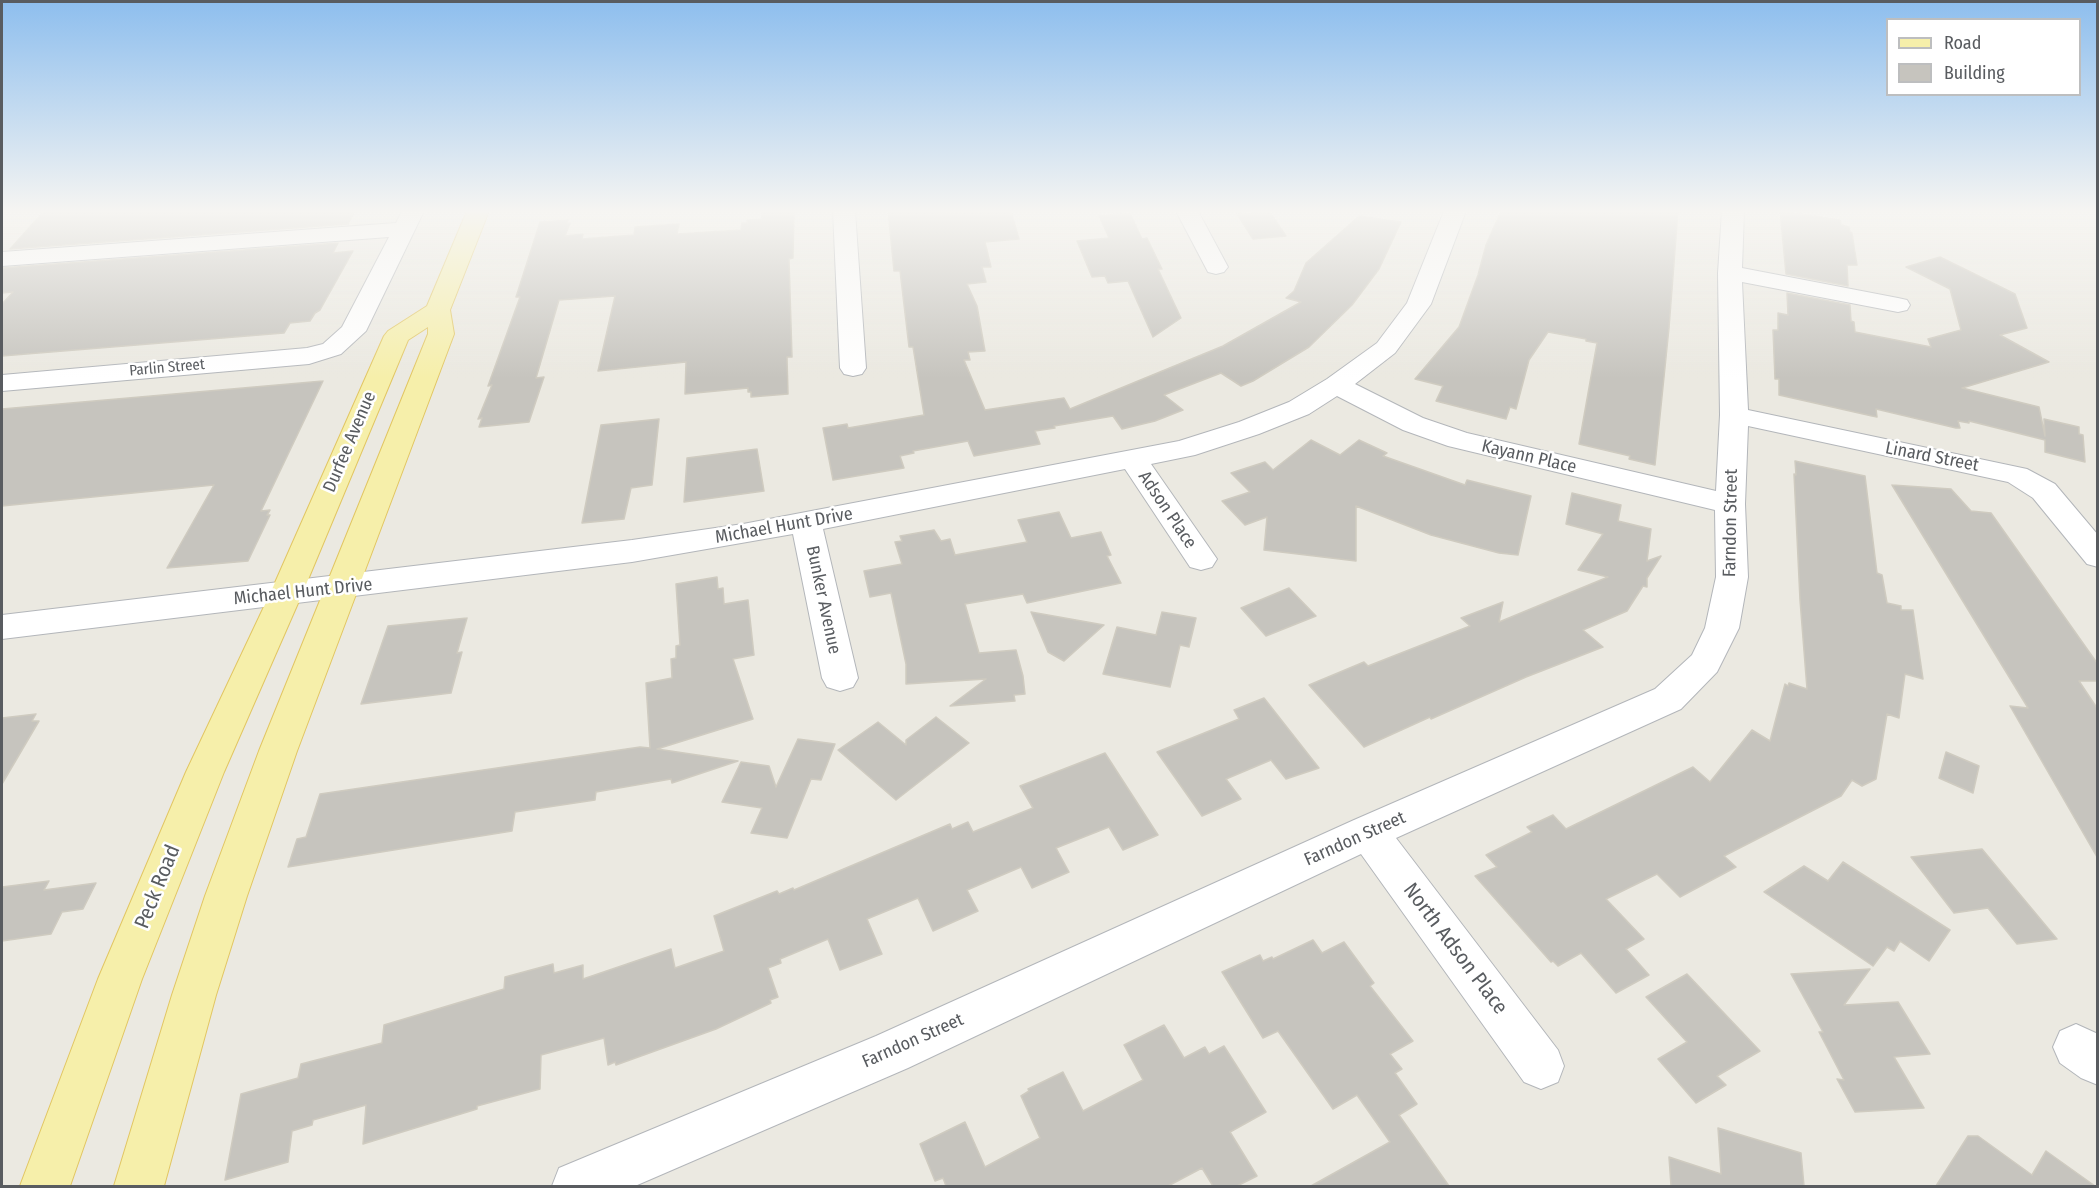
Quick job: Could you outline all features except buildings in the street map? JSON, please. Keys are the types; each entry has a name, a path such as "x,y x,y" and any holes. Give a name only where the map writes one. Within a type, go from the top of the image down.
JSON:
{"main road":[{"path":"139,1186 194,995 226,896 278,751 441,334 438,310 456,266"},
{"name":"Durfee Avenue","path":"286,594 397,336 438,310"},
{"name":"Peck Road","path":"45,1186 129,957 216,746 286,594"}],"street":[{"name":"Parlin Street","path":"2,383 309,356 332,349 353,331 386,266"},
{"path":"847,266 853,368"},
{"name":"Michael Hunt Drive","path":"2,627 341,588 632,551 806,522 1185,449 1249,429 1299,408 1336,385 1386,348 1419,304 1434,266"},
{"name":"Farndon Street","path":"577,1186 892,1052 1368,832 1668,699 1706,663 1722,628 1732,577 1730,504 1734,415 1730,266"},
{"path":"1730,273 1898,305"},
{"name":"Kayann Place","path":"1336,385 1413,424 1458,440 1730,504"},
{"name":"Linard Street","path":"1734,415 2017,475 2044,491 2097,556"},
{"name":"Adson Place","path":"1133,460 1201,559"},
{"name":"Bunker Avenue","path":"806,522 840,678"},
{"name":"North Adson Place","path":"1368,832 1541,1066"}]}
